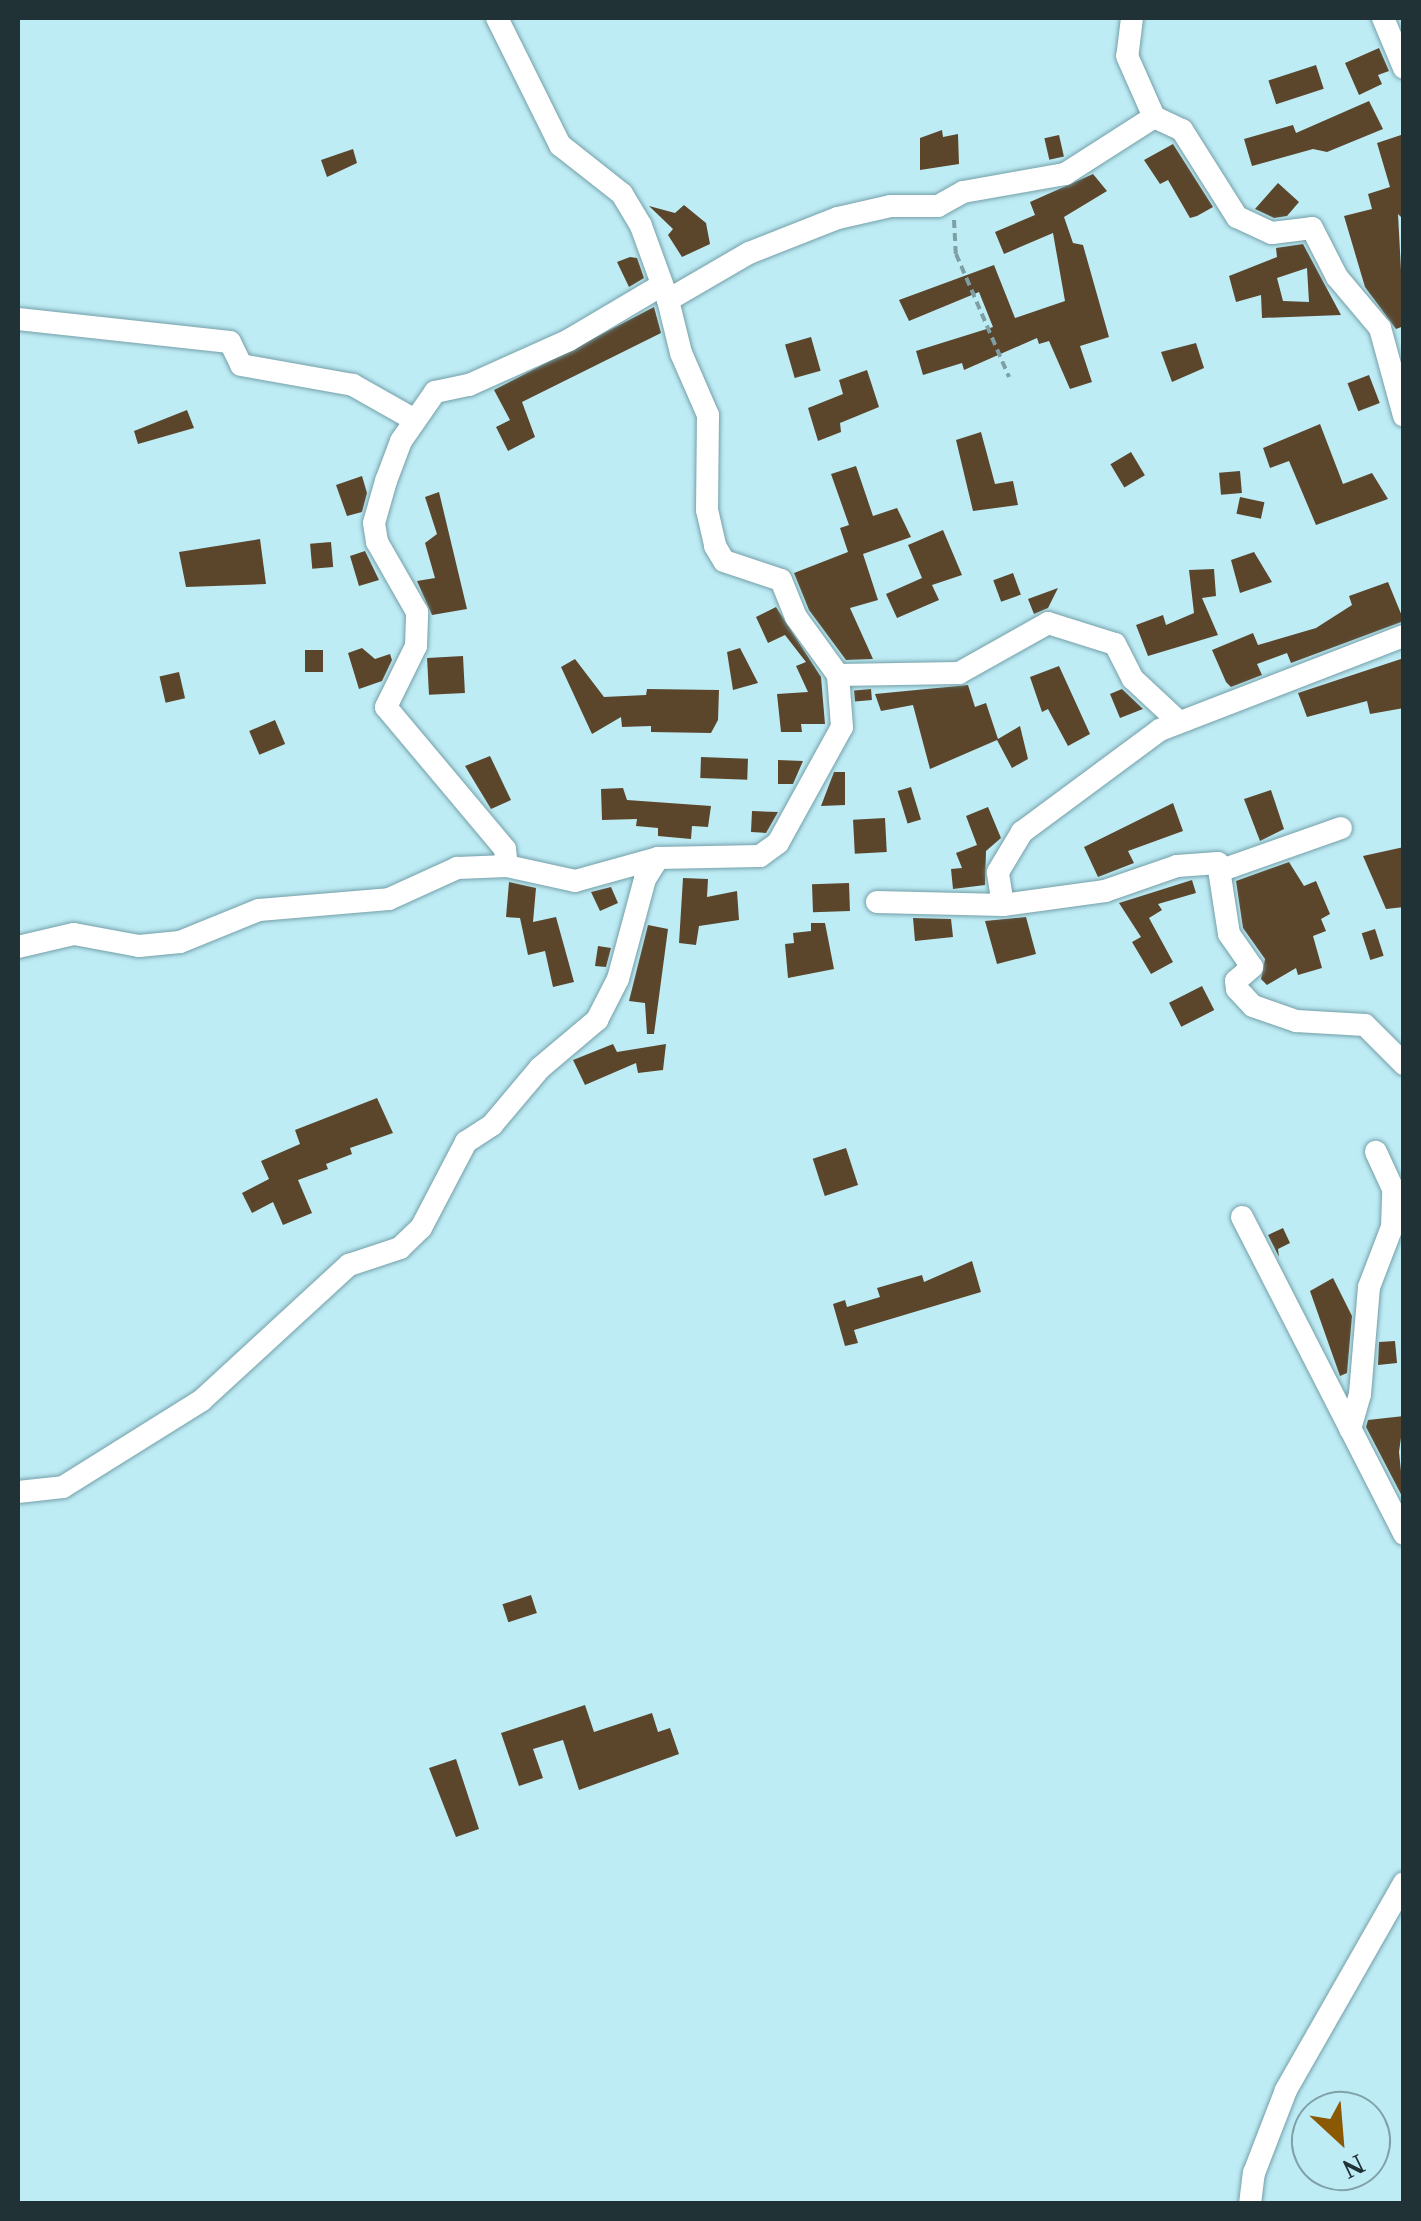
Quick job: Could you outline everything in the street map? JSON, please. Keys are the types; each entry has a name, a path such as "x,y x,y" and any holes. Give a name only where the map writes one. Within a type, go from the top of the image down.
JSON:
{"street":[{"path":"18,946 74,934 139,946 180,942 260,910 389,899 457,868 507,866 575,881 658,858 760,856 778,843 842,727 838,675 796,617 781,580 724,561 714,546 707,510 708,415 681,353 642,226 622,194 560,145 497,18"},
{"path":"1132,18 1127,56 1154,116 1182,130 1237,217 1272,233 1312,228 1337,276 1380,328 1404,416"},
{"path":"1383,18 1404,68"},
{"path":"507,866 505,849 386,707 416,646 418,612 377,542 374,523 413,419 435,392 469,385 749,253 838,218 892,206 938,206 963,192 1065,174 1154,116"},
{"path":"18,319 230,342 241,364 353,386 413,419"},
{"path":"838,675 959,673 1048,623 1114,644 1133,679 1177,720"},
{"path":"1003,904 998,872 1022,832 1177,720 1200,718 1404,636"},
{"path":"1222,870 1341,828"},
{"path":"18,1492 63,1486 202,1400 349,1265 400,1248 421,1228 466,1142 492,1125 540,1068 597,1020 618,979 644,879 658,858"},
{"path":"877,902 1003,904 1106,891 1177,866 1218,863 1229,934 1252,967 1240,974 1238,990 1254,1006 1296,1020 1365,1026 1404,1064"},
{"path":"1350,1429 1360,1394 1369,1286 1392,1227 1393,1189 1376,1152"},
{"path":"1242,1217 1404,1534"},
{"path":"1250,2204 1254,2174 1286,2090 1404,1883"}],"path":[{"path":"963,192 952,226 956,254 1009,377"}],"building":[{"path":"1379,48 1389,71 1378,75 1382,84 1359,95 1345,63"},
{"path":"1316,65 1324,89 1276,104 1268,80"},
{"path":"1369,101 1383,129 1327,152 1313,149 1252,166 1244,139 1293,125 1296,133"},
{"path":"942,130 943,137 958,134 959,164 920,170 920,138"},
{"path":"1404,134 1404,220 1398,214 1404,326 1396,329 1365,287 1344,216 1372,209 1368,194 1390,187 1377,143"},
{"path":"1059,135 1064,156 1049,160 1044,138"},
{"path":"1173,144 1213,207 1190,218 1168,180 1160,184 1144,160"},
{"path":"353,149 357,163 327,177 321,160"},
{"path":"1093,174 1107,191 1064,217 1073,243 1083,245 1109,337 1080,346 1092,382 1070,389 1049,341 1039,344 1037,338 964,370 962,363 923,375 916,351 993,327 979,292 909,321 899,300 994,265 1015,318 1065,301 1053,233 1004,254 995,232 1035,215 1030,202"},
{"path":"1278,183 1299,202 1287,216 1274,218 1255,209"},
{"path":"684,205 706,223 710,244 682,257 668,235 673,229 649,206 675,213"},
{"path":"1303,244 1341,315 1262,318 1261,295 1236,302 1229,276 1277,257 1276,248","holes":["1307,268 1309,302 1283,301 1277,278"]},
{"path":"637,258 644,278 629,287 617,262"},
{"path":"654,307 661,333 522,402 535,437 508,451 496,427 510,420 494,390"},
{"path":"811,337 821,371 795,378 785,344"},
{"path":"1196,343 1204,368 1172,382 1161,352"},
{"path":"867,370 879,407 840,423 841,432 818,441 808,408 843,394 839,380"},
{"path":"1369,375 1380,403 1358,411 1348,383"},
{"path":"187,410 194,428 138,444 134,431"},
{"path":"1320,424 1343,484 1372,473 1388,499 1316,525 1289,461 1270,468 1263,448"},
{"path":"981,432 995,484 1013,481 1018,505 973,511 956,440"},
{"path":"1131,452 1145,475 1124,488 1110,464"},
{"path":"856,466 873,516 897,508 911,537 863,554 878,600 850,608 873,659 846,660 809,610 794,573 848,552 840,528 849,525 831,474"},
{"path":"1240,471 1242,493 1221,495 1219,473"},
{"path":"362,476 367,493 362,512 347,516 336,485"},
{"path":"439,492 467,609 432,615 417,581 435,578 425,543 437,534 425,497"},
{"path":"1240,497 1264,502 1261,519 1236,514"},
{"path":"943,530 962,575 932,585 939,600 897,618 886,594 922,578 908,545"},
{"path":"260,539 266,584 186,587 179,552"},
{"path":"331,542 333,567 312,569 310,544"},
{"path":"365,551 379,580 359,586 350,556"},
{"path":"1254,552 1272,582 1240,593 1231,560"},
{"path":"1214,569 1216,596 1202,598 1218,635 1148,656 1136,625 1163,615 1166,625 1194,613 1189,570"},
{"path":"1013,573 1021,595 1001,602 993,580"},
{"path":"1388,582 1404,621 1291,663 1287,653 1257,664 1262,675 1231,687 1226,682 1212,650 1253,633 1258,645 1316,628 1352,605 1349,596"},
{"path":"1058,588 1048,608 1034,614 1028,599"},
{"path":"776,607 821,677 825,724 801,724 802,732 781,732 777,694 808,692 796,666 806,662 785,635 768,643 756,617"},
{"path":"362,648 375,659 390,654 392,660 382,681 359,689 348,653"},
{"path":"740,648 758,683 733,690 727,652"},
{"path":"305,650 323,650 323,672 305,672"},
{"path":"463,656 465,693 429,695 427,658"},
{"path":"1404,658 1404,708 1370,714 1367,701 1307,717 1298,693"},
{"path":"575,659 604,697 646,695 647,689 719,690 718,720 711,733 651,732 651,726 622,727 621,717 592,734 561,667"},
{"path":"1059,666 1090,734 1068,746 1048,709 1042,712 1030,677"},
{"path":"179,672 185,698 166,703 160,676"},
{"path":"968,685 975,707 986,703 998,739 1020,726 1028,759 1012,768 997,740 930,769 913,705 881,711 875,694"},
{"path":"871,689 872,700 855,701 854,690"},
{"path":"1122,689 1143,709 1120,718 1110,694"},
{"path":"275,720 285,744 259,755 249,731"},
{"path":"490,756 511,800 491,809 465,766"},
{"path":"701,757 748,759 747,780 700,778"},
{"path":"778,760 803,761 793,784 778,784"},
{"path":"834,772 845,772 845,805 821,806"},
{"path":"911,787 921,820 908,824 898,791"},
{"path":"623,788 627,800 711,806 708,827 692,826 691,839 658,836 658,828 636,826 637,819 602,820 601,789"},
{"path":"1271,790 1284,829 1260,841 1244,799"},
{"path":"1173,803 1183,831 1128,851 1134,863 1098,877 1084,847"},
{"path":"988,807 1001,838 986,851 985,885 953,889 951,869 962,868 956,853 977,845 966,816"},
{"path":"752,811 778,812 766,833 751,832"},
{"path":"885,818 887,852 855,854 853,820"},
{"path":"1404,847 1404,907 1386,909 1363,856"},
{"path":"1289,862 1304,886 1316,881 1330,914 1321,919 1326,931 1313,936 1322,968 1298,975 1296,968 1267,985 1261,979 1265,959 1243,928 1236,881"},
{"path":"683,878 708,879 707,897 737,891 739,920 699,926 696,945 679,943"},
{"path":"1192,880 1196,893 1158,904 1162,910 1149,918 1173,962 1151,974 1132,942 1141,937 1119,903"},
{"path":"509,882 536,888 533,922 556,917 574,982 553,987 545,951 528,955 520,918 506,917"},
{"path":"849,883 850,911 813,912 812,884"},
{"path":"611,887 618,903 600,911 591,892"},
{"path":"1026,917 1036,954 997,964 985,921"},
{"path":"913,918 951,919 953,937 915,941"},
{"path":"811,923 825,923 834,969 788,978 785,944 794,943 793,933 811,931"},
{"path":"648,925 668,929 654,1034 647,1034 645,1003 629,1001"},
{"path":"1375,929 1384,956 1370,960 1362,933"},
{"path":"598,946 611,948 606,967 595,966"},
{"path":"1202,986 1214,1010 1181,1027 1169,1003"},
{"path":"613,1044 617,1052 666,1044 663,1070 638,1073 636,1063 585,1085 573,1060"},
{"path":"377,1098 393,1133 350,1148 352,1154 326,1164 328,1169 298,1180 312,1213 283,1225 273,1202 252,1213 242,1193 269,1179 261,1161 300,1144 295,1130"},
{"path":"846,1148 858,1185 825,1196 813,1159"},
{"path":"1283,1228 1290,1243 1278,1249 1279,1257 1268,1235"},
{"path":"972,1261 981,1292 854,1330 858,1343 845,1346 833,1304 845,1300 847,1307 880,1297 877,1288 922,1275 924,1282"},
{"path":"1333,1278 1352,1316 1347,1373 1340,1376 1310,1291"},
{"path":"1395,1341 1397,1363 1378,1365 1379,1342"},
{"path":"1404,1416 1399,1452 1404,1500 1366,1427 1368,1420"},
{"path":"531,1595 537,1613 508,1622 502,1604"},
{"path":"585,1705 594,1732 652,1713 658,1732 670,1728 679,1754 579,1790 563,1740 533,1749 543,1778 519,1786 501,1733"},
{"path":"456,1759 479,1829 456,1837 429,1768"}]}
